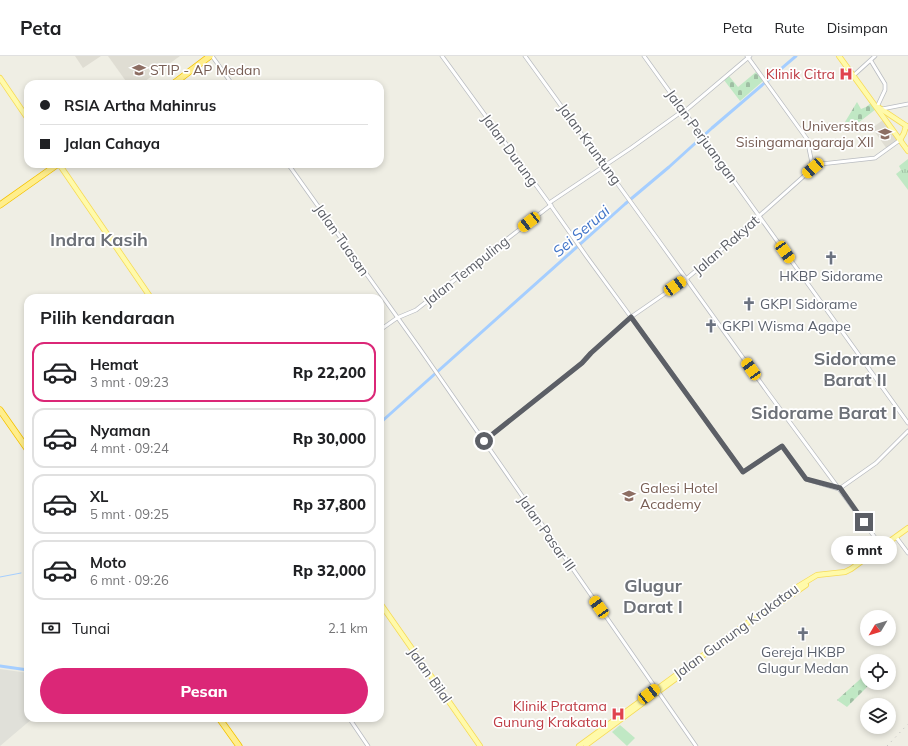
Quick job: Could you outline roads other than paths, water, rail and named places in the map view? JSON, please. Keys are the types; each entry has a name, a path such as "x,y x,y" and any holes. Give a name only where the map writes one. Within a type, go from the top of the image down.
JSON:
{"highway":[{"path":"178,80 211,56"},
{"path":"0,205 56,168"},
{"path":"0,410 24,444"},
{"path":"221,722 237,746"}],"main road":[{"path":"840,56 908,152"},
{"path":"0,78 24,113"},
{"path":"878,109 907,126 900,140"},
{"path":"886,121 890,116"},
{"path":"62,168 148,294"},
{"path":"882,547 908,528"},
{"name":"Jalan Gunung Krakatau","path":"579,746 818,576 845,572 858,565 882,547"},
{"name":"Jalan Bilal","path":"384,609 480,746"},
{"name":"Jalan Gunung Krakatau","path":"584,746 657,691"}],"street":[{"path":"211,56 229,80"},
{"name":"Jalan Durung","path":"442,56 743,472 782,446 806,479 840,488"},
{"name":"Jalan Kruntung","path":"525,56 632,202 769,394 840,488 882,547"},
{"name":"Jalan Perjuangan","path":"644,56 908,423"},
{"path":"854,75 875,56"},
{"path":"749,57 808,141 812,165 875,158 900,140"},
{"name":"Jalan Tempuling","path":"384,327 397,318 422,306 550,204 684,110 749,57"},
{"path":"871,61 885,84 885,90 878,109 908,104"},
{"name":"Jalan Rakyat","path":"484,441 582,363 631,317 686,279 760,216 813,168 812,165"},
{"name":"Jalan Tuasan","path":"291,168 380,294"},
{"name":"Jalan Tuasan","path":"384,300 436,372"},
{"name":"Jalan Pasar III","path":"436,372 696,746"},
{"path":"840,488 876,463 908,431"},
{"path":"896,536 908,553"},
{"path":"351,722 368,746"}],"waterway":[{"name":"Sei Seruai","path":"384,419 625,204 796,56"},
{"path":"0,577 21,573"},
{"name":"Sei Seruai","path":"0,666 24,669"}],"railway":[{"path":"887,746 908,724"}],"place":[{"name":"STIP - AP Medan","path":"139,70"},
{"name":"Klinik Citra","path":"846,74"},
{"name":"Universitas Sisingamangaraja XII","path":"885,134"},
{"name":"HKBP Sidorame","path":"831,258"},
{"name":"GKPI Sidorame","path":"749,304"},
{"name":"GKPI Wisma Agape","path":"711,326"},
{"name":"Galesi Hotel Academy","path":"629,496"},
{"name":"Gereja HKBP Glugur Medan","path":"803,634"},
{"name":"Klinik Pratama Gunung Krakatau","path":"618,714"}],"district":[{"name":"Indra Kasih","path":"99,239"},
{"name":"Sidorame Barat II","path":"855,368"},
{"name":"Sidorame Barat I","path":"824,412"},
{"name":"Glugur Darat I","path":"653,595"}]}
